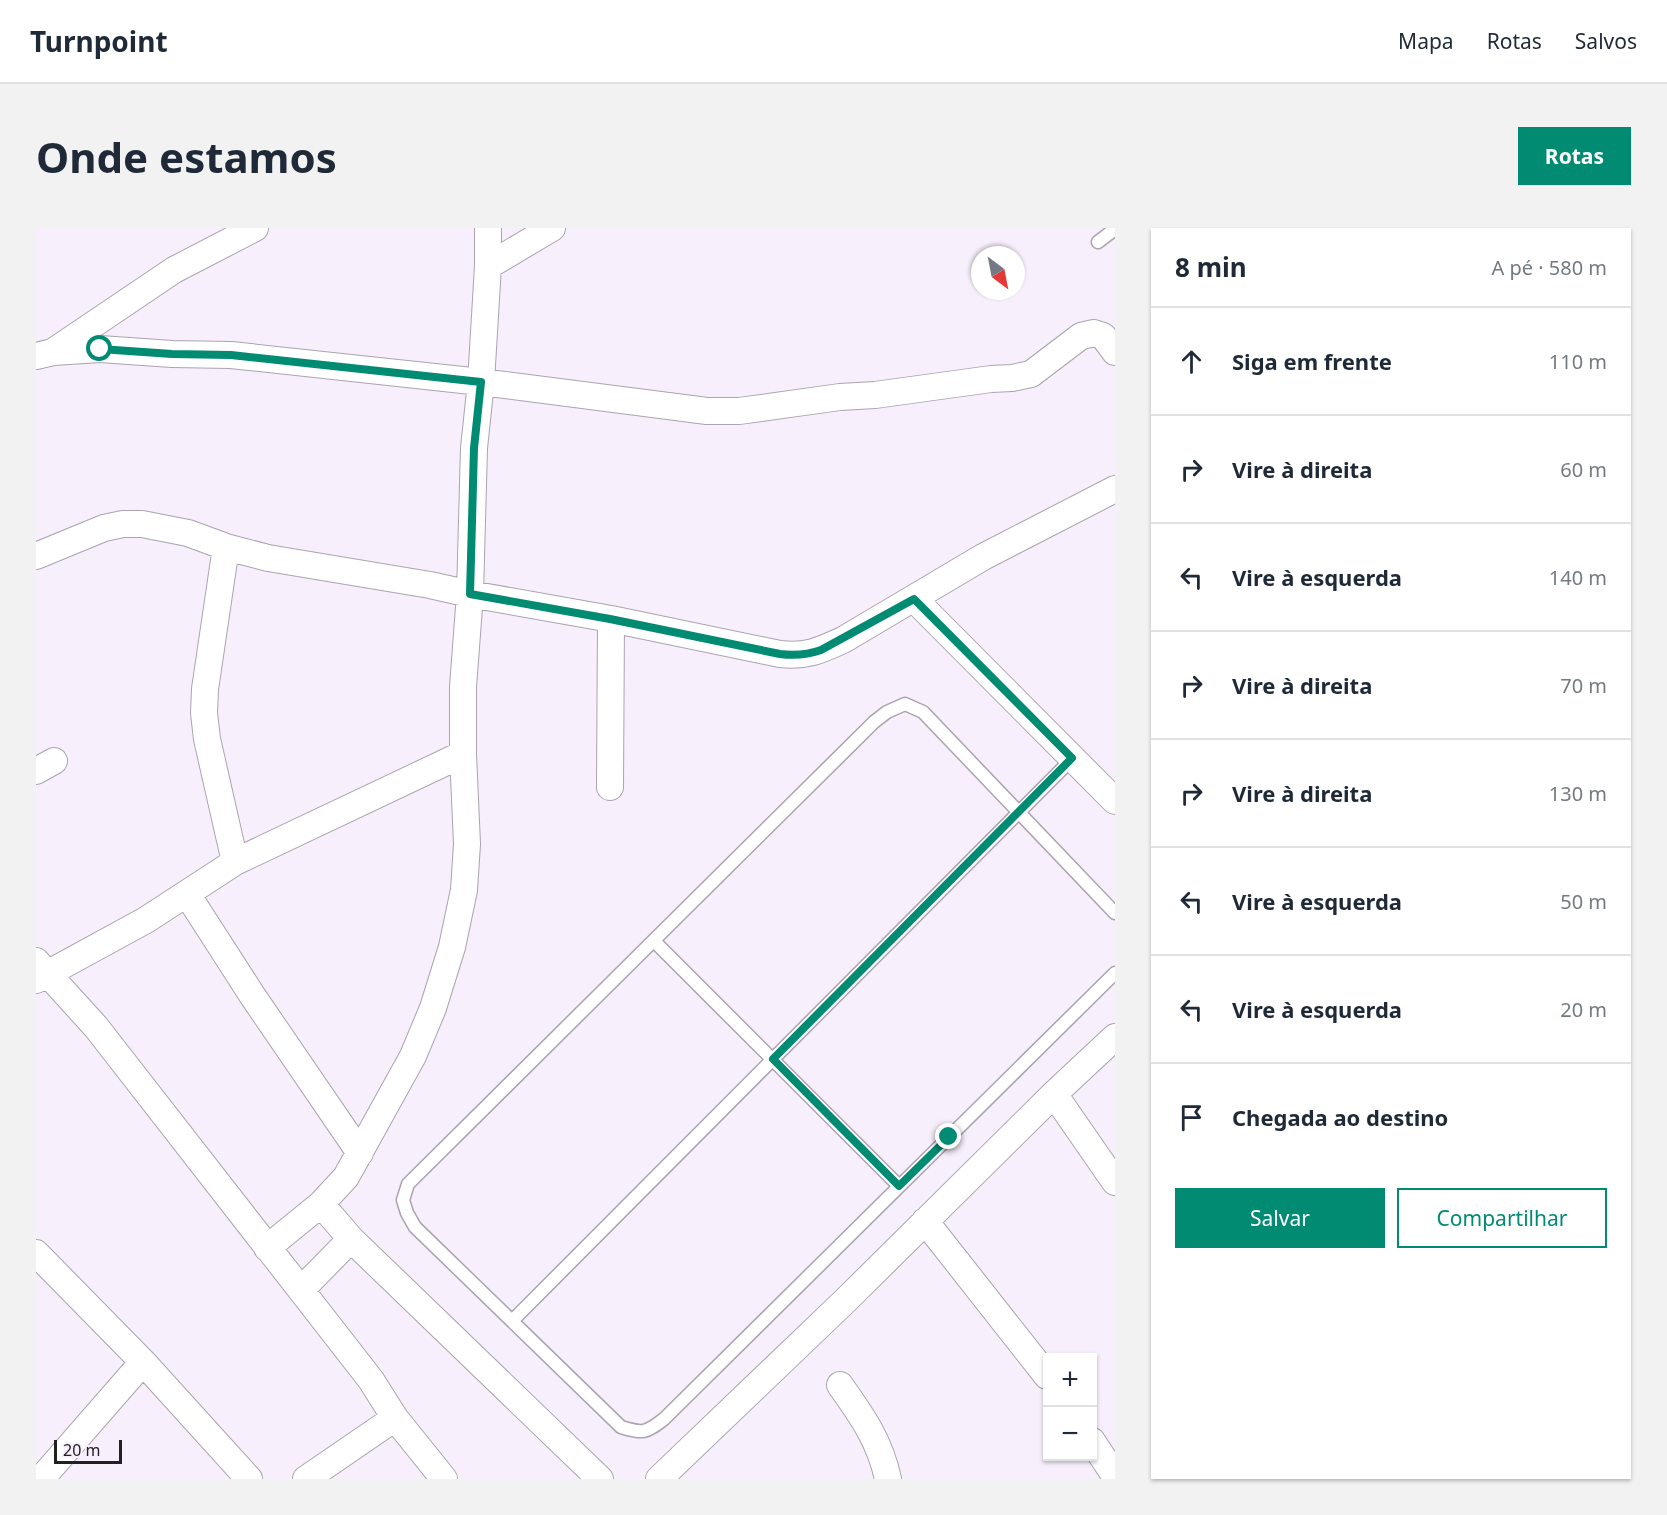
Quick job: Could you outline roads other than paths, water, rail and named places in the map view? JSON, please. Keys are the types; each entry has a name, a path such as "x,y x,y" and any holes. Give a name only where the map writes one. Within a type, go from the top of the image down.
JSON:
{"street":[{"path":"44,354 174,270 255,228"},
{"path":"267,1248 321,1204 346,1177 413,1056 433,1008 452,947 464,890 467,844 463,687 470,594 474,448 481,382 485,241 552,228"},
{"path":"44,354 100,349 231,355 481,382 706,411 739,411 1031,374 1081,336 1094,333 1103,336 1115,352"},
{"path":"36,556 104,528 123,524 142,524 188,533 226,547 268,558 430,585 795,656 821,650 914,599 983,557 1115,489"},
{"path":"226,547 205,689 204,713 207,739 235,862"},
{"path":"914,599 1115,801"},
{"path":"610,619 610,787"},
{"path":"444,1479 394,1418 371,1380 302,1290 96,1027 39,972 136,926 235,862 463,754"},
{"path":"187,894 360,1153"},
{"path":"659,1479 846,1300 1054,1094 1113,1043"},
{"path":"1054,1094 1115,1182"},
{"path":"321,1204 351,1239 600,1479"},
{"path":"925,1221 1043,1371"},
{"path":"302,1290 351,1239"},
{"path":"36,1253 143,1362 249,1479"},
{"path":"36,1475 40,1479 143,1362"},
{"path":"840,1385 866,1422 885,1462 888,1479"},
{"path":"306,1479 394,1418"},
{"path":"1097,1449 1115,1476"}],"lane":[{"path":"1098,242 1115,229"},
{"path":"1115,914 923,712 905,704 874,722 408,1184 403,1200 407,1213 416,1227 621,1427 636,1432 650,1430 664,1419 1115,973"},
{"path":"512,1320 1072,758"},
{"path":"654,940 899,1186"}]}
